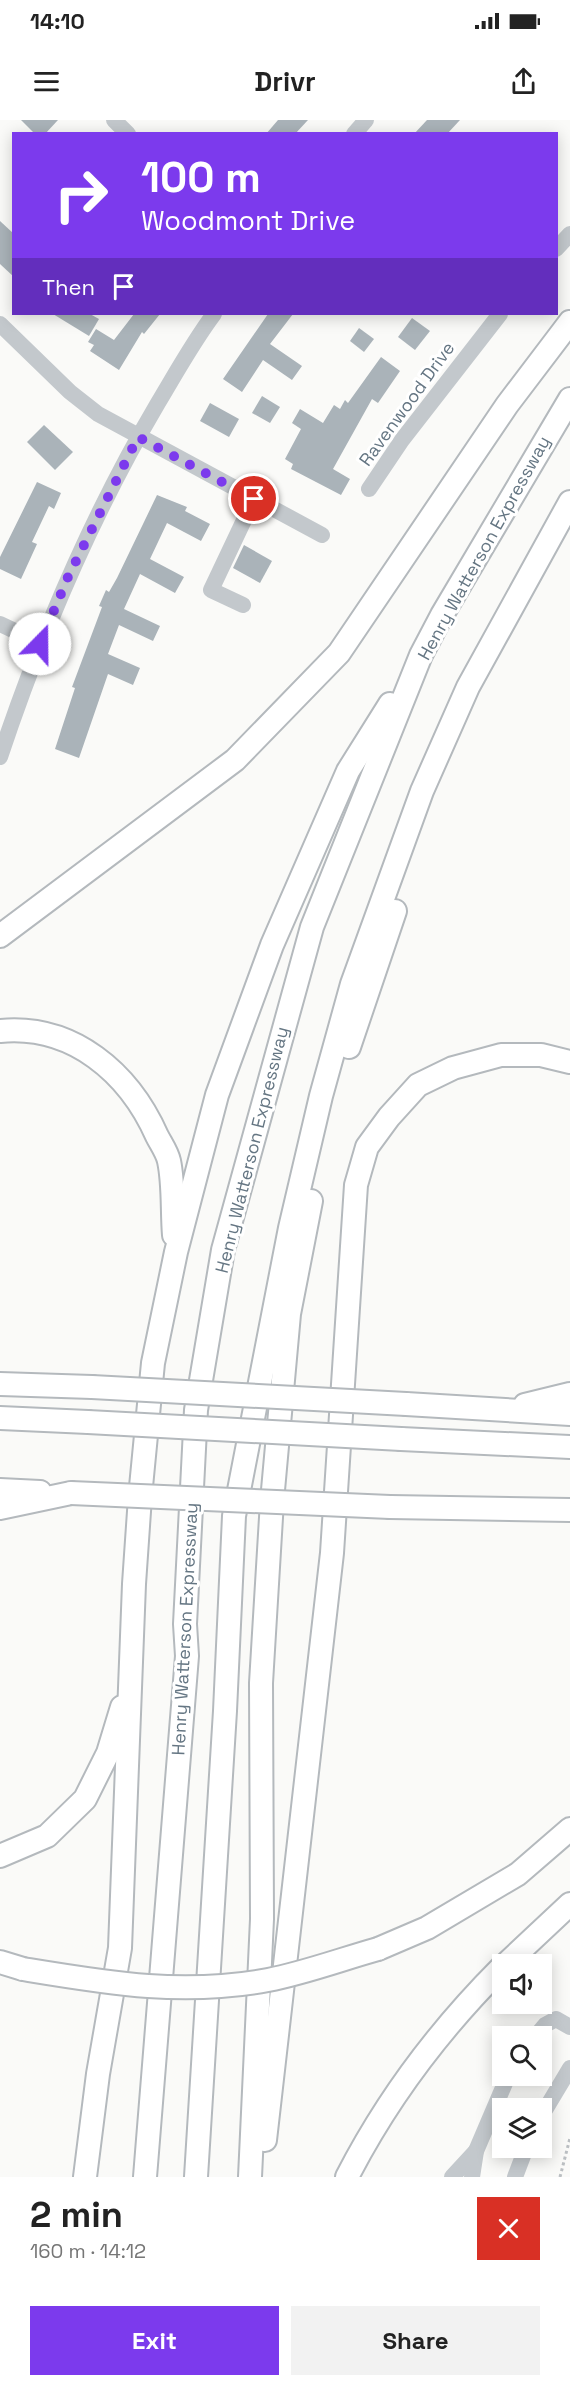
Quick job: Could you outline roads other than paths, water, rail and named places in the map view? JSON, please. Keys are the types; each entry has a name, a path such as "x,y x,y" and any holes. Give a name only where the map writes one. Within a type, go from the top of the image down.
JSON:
{"highway":[{"path":"0,936 235,760 339,653 507,405 570,322"},
{"name":"Henry Watterson Expressway","path":"143,2177 187,1656 185,1624 196,1410 223,1250 312,927 421,655 570,399"},
{"path":"196,2177 225,1711 234,1516 290,1228 321,1096 352,984 422,791 468,687 570,502"},
{"path":"250,2177 261,1919 261,1683 272,1501 289,1314 332,1098 425,823 485,685 570,509"},
{"path":"85,2177 98,2074 120,1948 137,1541 153,1363 176,1252 217,1095 272,945 348,771 421,655"},
{"path":"0,1031 12,1030 57,1037 96,1056 127,1083 150,1119 168,1160 176,1252"},
{"path":"260,2177 317,1699 332,1553 356,1185 367,1148 389,1117 418,1085 453,1068 501,1055 540,1055 570,1062"},
{"path":"4,1383 570,1414"},
{"path":"501,1410 570,1394"},
{"path":"0,1418 570,1447"},
{"path":"0,1490 390,1507 570,1510"},
{"path":"0,1508 71,1493"},
{"path":"0,1856 47,1836 85,1799 108,1753 131,1677"},
{"path":"0,1962 23,1970 131,1987 195,1988 269,1980 378,1949 427,1928 518,1874 570,1829"},
{"path":"517,1954 570,1904"},
{"path":"347,2177 382,2116 423,2056 467,2002 492,1978"}],"street":[{"path":"114,120 126,132"},
{"path":"356,132 366,120"},
{"path":"558,247 570,234"},
{"path":"0,757 40,644 73,566 138,437 213,315"},
{"name":"Ravenwood Drive","path":"369,489 402,440 499,315"},
{"path":"0,324 70,392 98,414 322,535"},
{"path":"243,604 211,590 254,499"},
{"path":"0,624 40,644"},
{"path":"544,2026 556,2019 570,2027"},
{"path":"552,2098 570,2068"},
{"path":"472,2177 476,2151 504,2086"},
{"path":"453,2177 476,2151"},
{"path":"515,2177 522,2158"}]}
